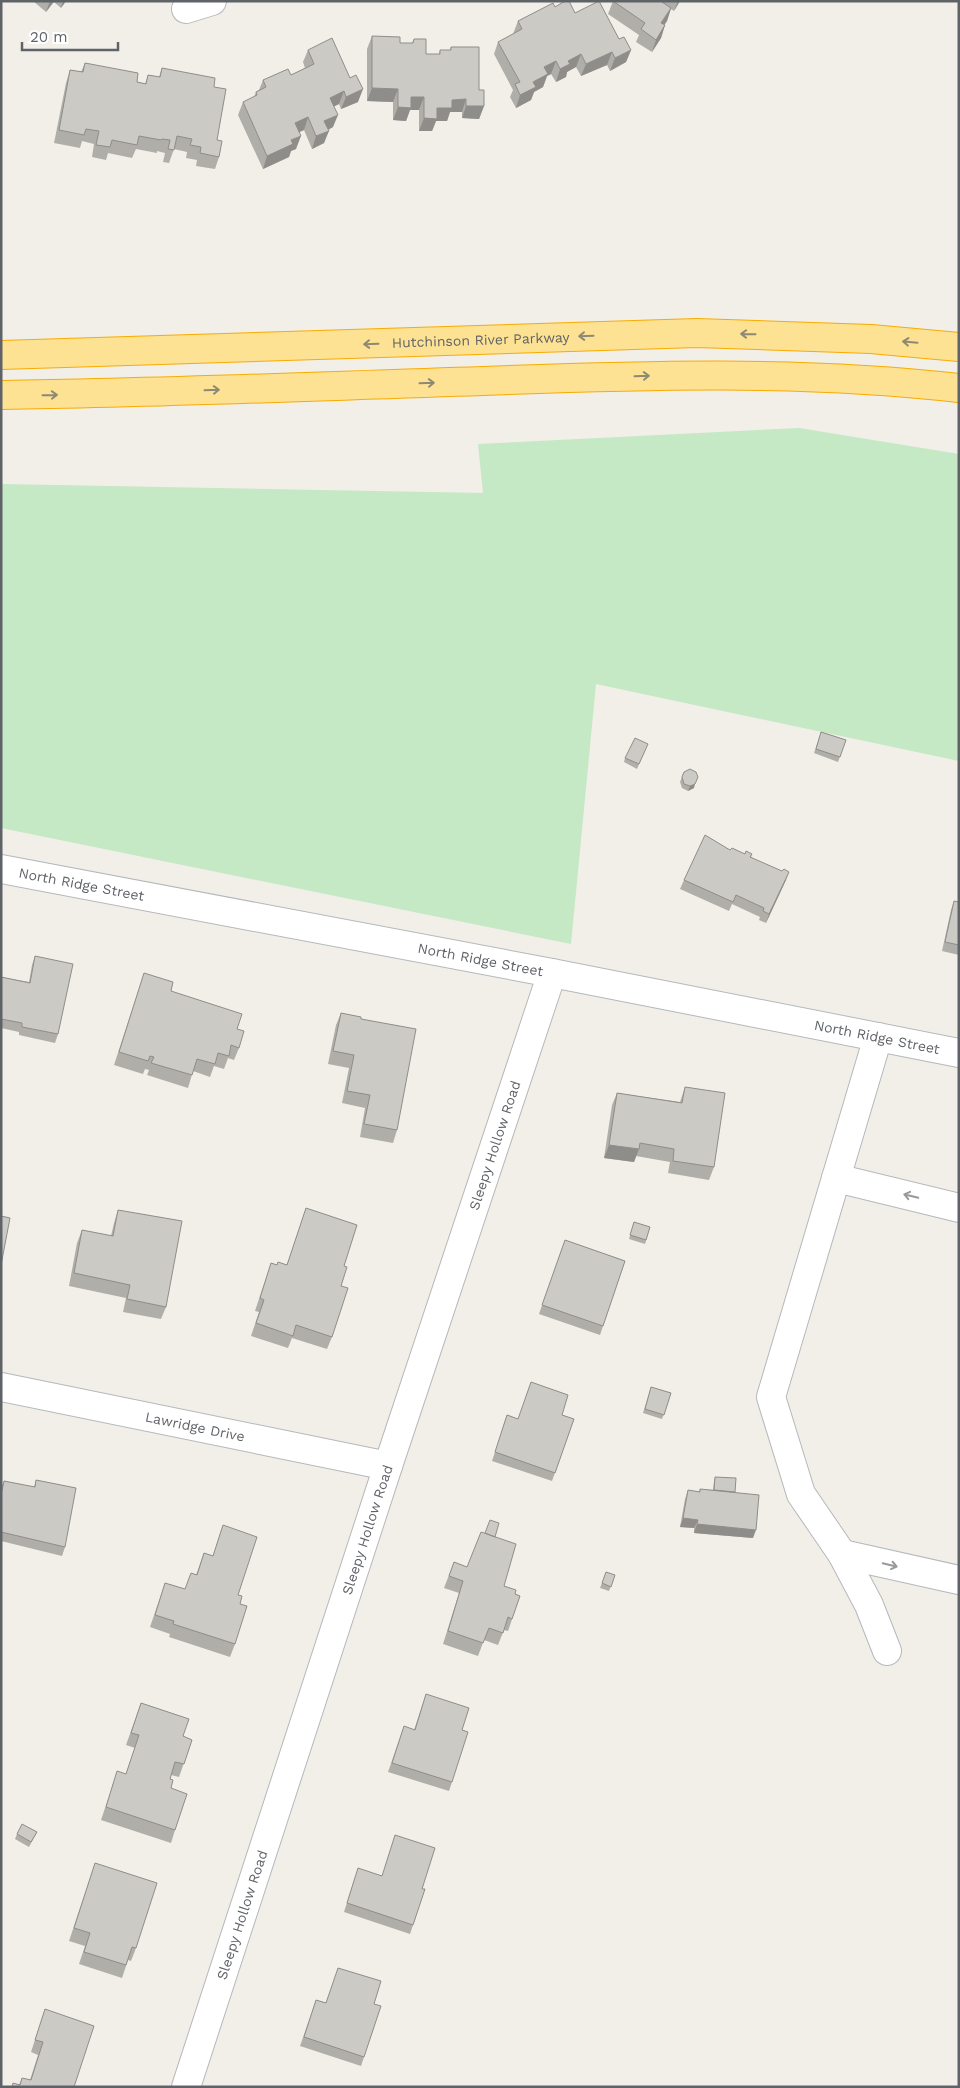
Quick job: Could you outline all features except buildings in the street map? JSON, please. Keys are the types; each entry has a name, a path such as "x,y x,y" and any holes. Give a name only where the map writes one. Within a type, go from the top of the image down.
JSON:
{"highway":[{"name":"Hutchinson River Parkway","path":"1,355 697,333 871,339 959,347"},
{"path":"1,395 167,392 683,375 860,379 959,388"}],"street":[{"path":"186,9 212,1"},
{"name":"North Ridge Street","path":"1,868 552,972 959,1053"},
{"name":"Sleepy Hollow Road","path":"186,2087 388,1466 552,972"},
{"path":"878,1037 771,1397 801,1494 842,1554 869,1605 886,1651"},
{"path":"836,1178 959,1208"},
{"name":"Lawridge Drive","path":"1,1387 388,1466"},
{"path":"842,1554 959,1580"}],"green space":[{"path":"799,428 959,454 959,761 596,684 571,944 1,828 1,484 483,493 478,444"}]}
